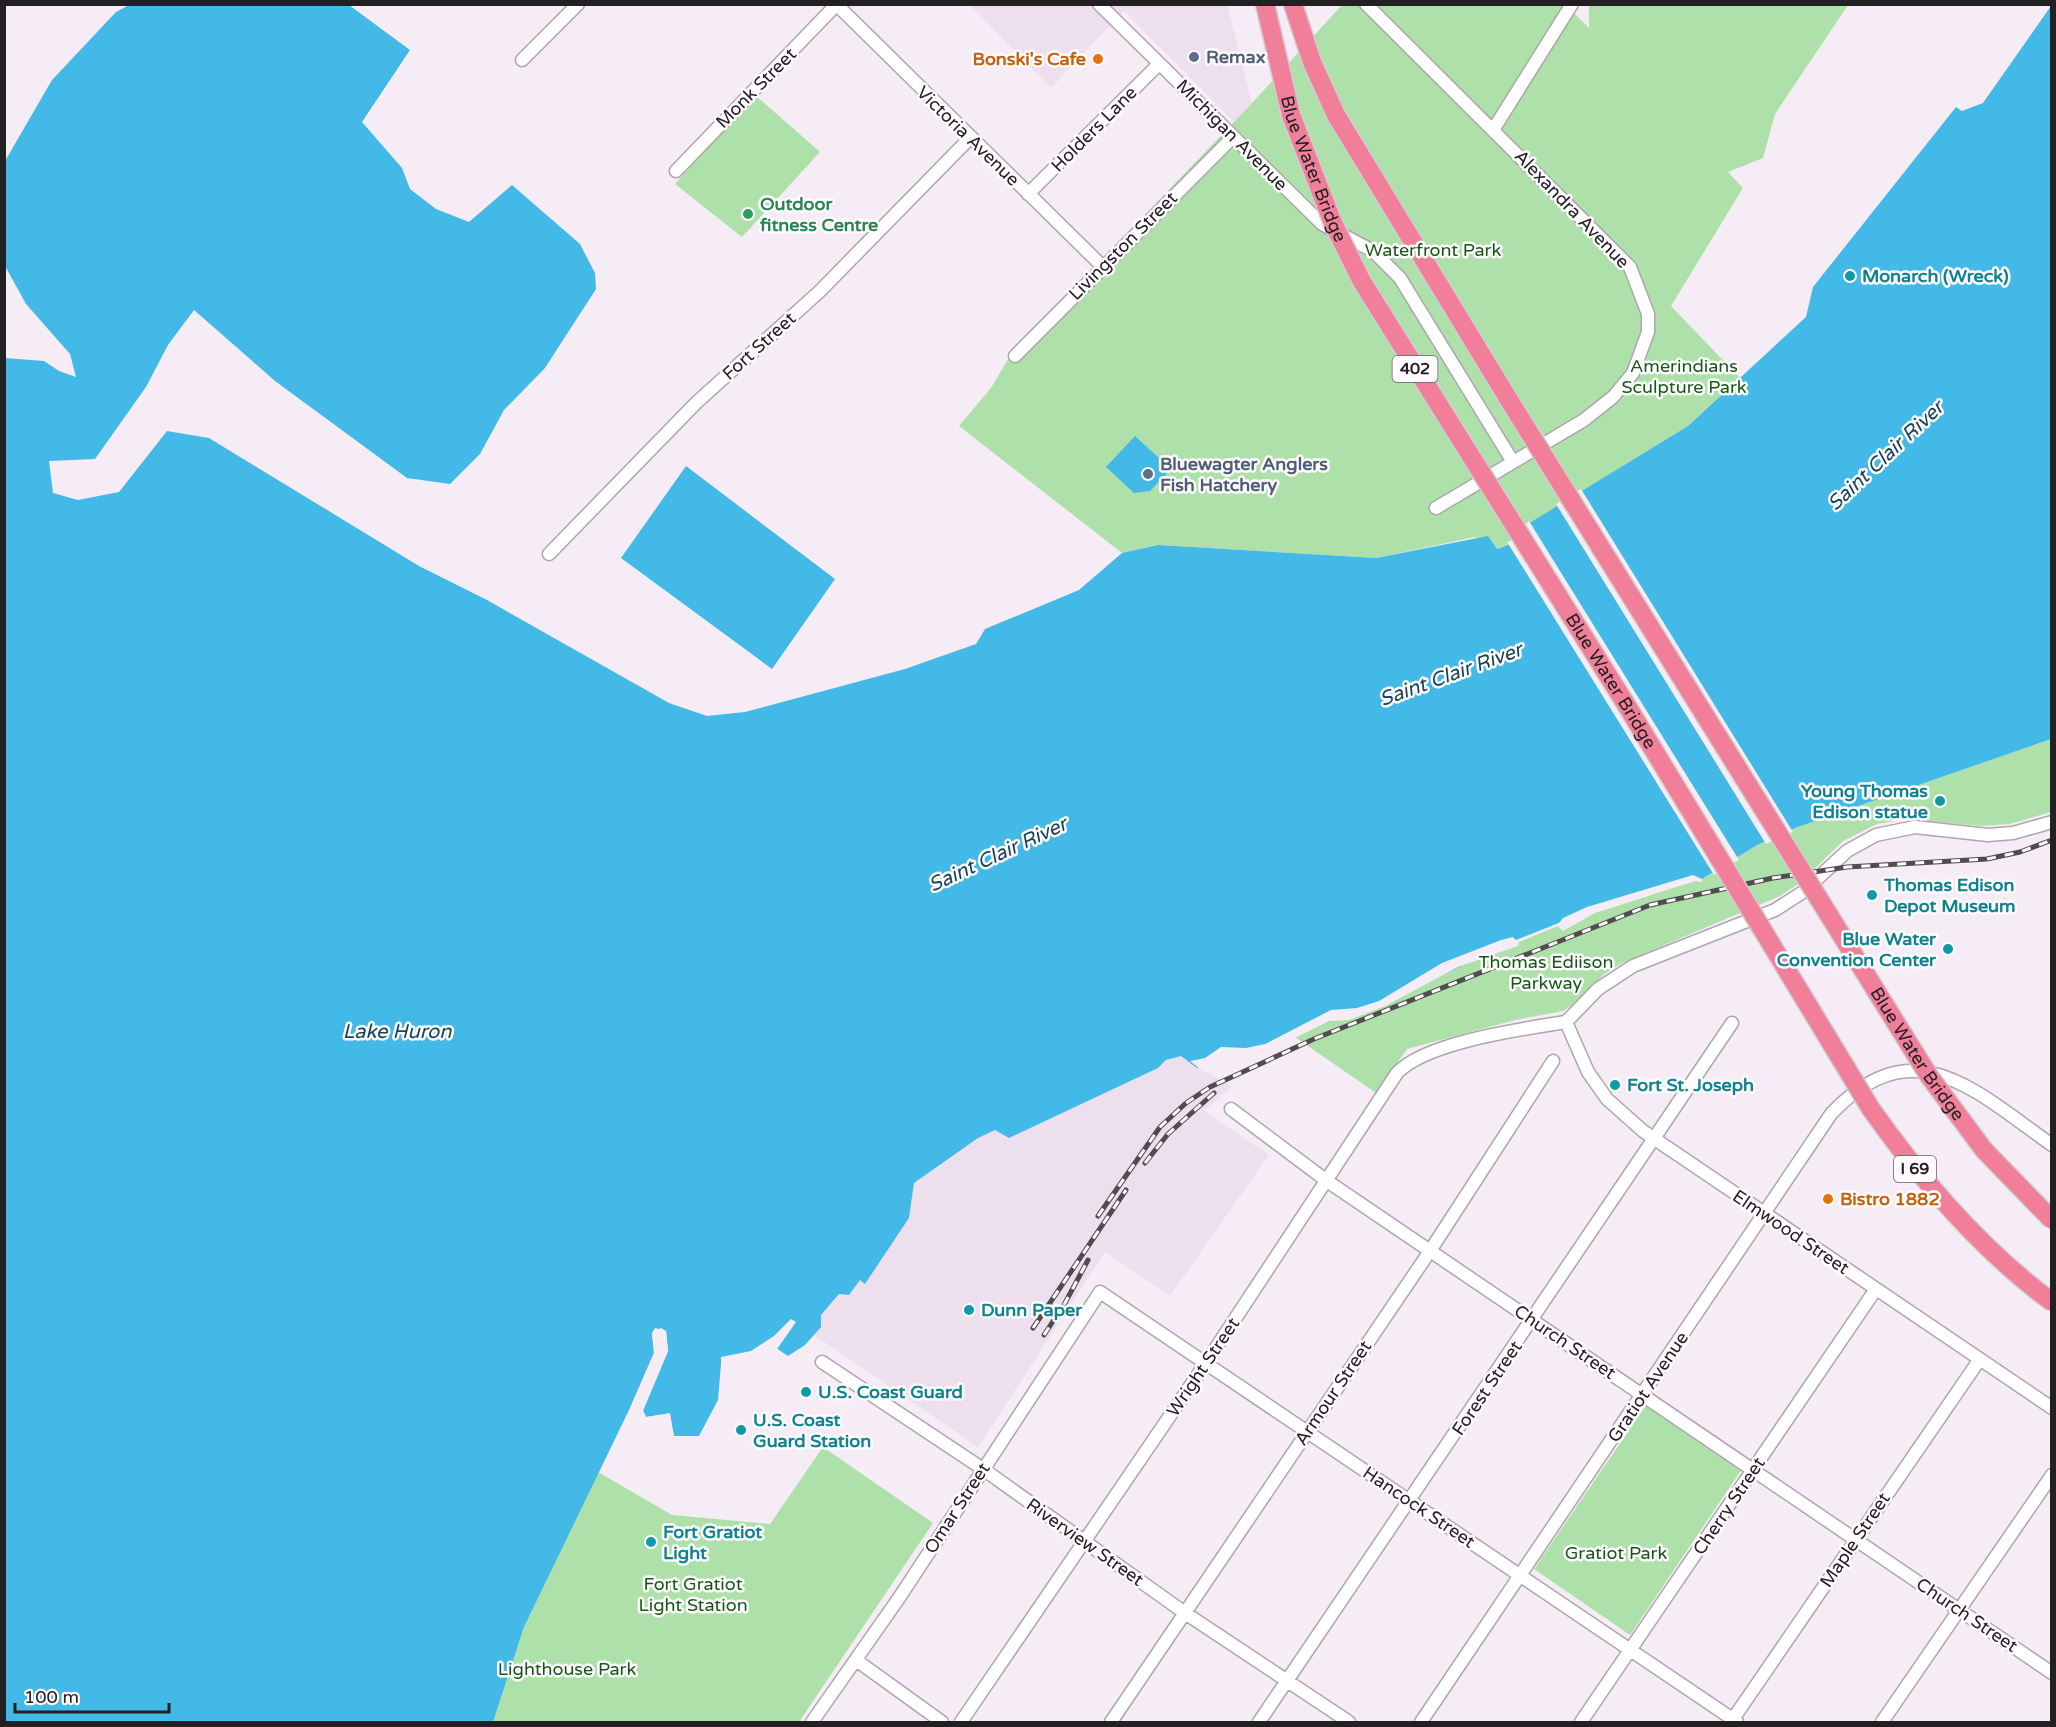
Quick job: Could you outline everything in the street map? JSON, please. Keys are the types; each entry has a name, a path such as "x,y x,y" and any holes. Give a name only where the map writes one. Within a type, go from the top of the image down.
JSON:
{"highway":[{"name":"Blue Water Bridge","path":"1265,4 1291,115 1346,251 1375,305 1627,706 1810,1011 1892,1139 1956,1215 2002,1260 2052,1302"},
{"name":"Blue Water Bridge","path":"1293,4 1323,88 1360,157 1929,1076 1984,1150 2052,1220"}],"street":[{"path":"522,60 578,4"},
{"name":"Michigan Avenue","path":"1099,4 1322,224 1373,251 1400,278 1513,462"},
{"name":"Alexandra Avenue","path":"1366,4 1630,267 1648,314 1648,333 1633,373 1613,397 1584,420 1436,508"},
{"path":"1493,130 1572,4"},
{"name":"Victoria Avenue","path":"836,5 1102,266"},
{"name":"Monk Street","path":"676,171 836,5"},
{"name":"Holders Lane","path":"1028,194 1159,64"},
{"name":"Livingston Street","path":"1015,356 1102,266 1233,137"},
{"name":"Fort Street","path":"549,554 696,403 819,291 970,138"},
{"path":"1566,1022 1611,979 1633,966 1775,910 1803,892 1856,845 1875,835 1915,827 1988,835 2013,833 2052,822"},
{"name":"Wright Street","path":"961,1722 1082,1541 1206,1363 1403,1067 1409,1061 1467,1042 1566,1022"},
{"name":"Elmwood Street","path":"1566,1022 1588,1072 1607,1099 1643,1131 2052,1408"},
{"name":"Forest Street","path":"1259,1722 1732,1023"},
{"name":"Armour Street","path":"1111,1722 1430,1251 1553,1061"},
{"name":"Gratiot Avenue","path":"1421,1722 1831,1114 1853,1093 1894,1074 1922,1071 1953,1078 2052,1145"},
{"name":"Church Street","path":"1231,1109 1327,1181 2052,1673"},
{"name":"Cherry Street","path":"1581,1722 1876,1289"},
{"name":"Hancock Street","path":"1100,1292 1734,1722"},
{"name":"Omar Street","path":"812,1722 856,1660 1100,1292"},
{"name":"Maple Street","path":"1734,1722 1980,1359"},
{"name":"Riverview Street","path":"822,1362 983,1469 1185,1613 1349,1722"},
{"path":"1882,1722 2052,1475"},
{"path":"856,1660 942,1722"}],"shaded area":[{"path":"970,5 1227,5 1252,103 1234,122 1124,11 1051,88"},
{"path":"1181,1056 1232,1087 1204,1111 1269,1155 1170,1296 1105,1252 978,1447 814,1335 821,1327 821,1315 832,1301 839,1294 849,1295 860,1280 865,1284 909,1218 914,1183 978,1138 995,1130 1009,1138 1158,1068 1166,1060"}],"green space":[{"name":"Waterfront Park","path":"1342,5 1566,5 1589,28 1589,5 1848,5 1775,114 1763,158 1728,172 1743,188 1671,306 1740,378 1688,426 1576,495 1535,535 1496,549 1475,537 1376,558 1158,545 1122,553 959,426 991,388 1010,356 1252,103"},
{"path":"754,94 820,152 742,237 675,184"},
{"name":"Thomas Ediison Parkway","path":"2051,739 2051,812 2010,824 1981,826 1906,819 1877,824 1843,841 1801,882 1780,896 1622,963 1604,974 1577,1002 1563,1011 1515,1020 1407,1049 1376,1093 1292,1035 1594,910 1702,879 1757,845 1795,828"},
{"name":"Gratiot Park","path":"1649,1401 1744,1466 1630,1635 1534,1569"},
{"name":"Fort Gratiot Light Station","path":"823,1447 933,1523 799,1722 493,1722 524,1627 598,1472 672,1515 770,1524"}],"water":[{"name":"Lake Huron","path":"131,4 349,5 410,50 362,122 402,168 410,189 436,209 469,222 512,185 580,244 595,273 596,289 545,368 504,410 480,454 450,484 407,478 275,381 194,310 168,345 146,387 95,459 49,461 53,493 78,500 119,492 167,431 209,438 419,566 487,600 669,703 707,716 745,712 905,669 976,644 985,629 1079,590 1122,553 1158,545 1376,558 1488,536 1497,549 1535,535 1528,524 1688,426 1806,317 1813,287 1956,107 1962,111 1983,103 2051,6 2051,739 1795,828 1757,845 1702,879 1695,878 1559,923 1384,1003 1329,1018 1241,1055 1197,1068 1181,1056 1166,1060 1158,1068 1009,1138 995,1130 978,1138 914,1183 909,1218 865,1284 860,1280 849,1295 839,1294 821,1315 821,1327 805,1345 788,1356 776,1348 721,1364 718,1400 699,1436 674,1436 670,1414 646,1417 643,1410 668,1351 666,1331 661,1328 652,1333 654,1353 630,1408 524,1627 493,1722 5,1722 5,358 44,361 59,371 76,377 70,354 26,304 5,266 5,161 52,80 116,12"},
{"path":"1135,436 1171,469 1150,491 1134,493 1106,467"},
{"path":"686,466 835,579 772,669 621,558"}],"pier":[{"path":"1581,489 1793,832 1766,844 1556,504"},
{"path":"1529,521 1739,860 1714,875 1507,542 1531,533 1525,525"},
{"path":"1693,875 1702,879 1702,882 1695,881 1595,913 1563,931 1558,926 1519,942 1518,946 1458,967 1385,1006 1349,1020 1329,1021 1255,1058 1242,1058 1214,1073 1204,1072 1190,1061 1205,1058 1221,1047 1246,1048 1265,1044 1331,1010 1357,1008 1379,1001 1442,963 1501,940 1513,937 1516,940 1559,923 1563,918 1587,907"},
{"path":"791,1319 796,1322 775,1352 740,1367 724,1367 724,1373 721,1373 721,1357 751,1351 774,1336"},
{"path":"655,1328 666,1331 668,1351 643,1411 646,1417 670,1413 674,1439 671,1437 668,1417 645,1420 640,1411 665,1350 663,1333 660,1331 655,1334 657,1354 632,1411 630,1408 654,1353 652,1333"}],"railway":[{"path":"1098,1216 1160,1127 1186,1103 1210,1087 1314,1039 1650,905 1773,878 1847,867 1987,859 2020,852 2052,840"},
{"path":"1145,1163 1168,1134 1214,1093"},
{"path":"1033,1328 1126,1190"},
{"path":"1044,1335 1065,1303 1088,1260"}],"place":[{"name":"Remax","path":"1194,57"},
{"name":"Bonski's Cafe","path":"1098,59"},
{"name":"Outdoor fitness Centre","path":"748,214"},
{"name":"Monarch (Wreck)","path":"1850,276"},
{"name":"Bluewagter Anglers Fish Hatchery","path":"1148,474"},
{"name":"Young Thomas Edison statue","path":"1940,801"},
{"name":"Thomas Edison Depot Museum","path":"1872,895"},
{"name":"Blue Water Convention Center","path":"1948,949"},
{"name":"Fort St. Joseph","path":"1615,1085"},
{"name":"Bistro 1882","path":"1828,1199"},
{"name":"Dunn Paper","path":"969,1310"},
{"name":"U.S. Coast Guard","path":"806,1392"},
{"name":"U.S. Coast Guard Station","path":"741,1430"},
{"name":"Fort Gratiot Light","path":"651,1542"}],"park label":[{"name":"Amerindians Sculpture Park","path":"1684,376"},
{"name":"Lighthouse Park","path":"567,1669"}],"water label":[{"name":"Saint Clair River","path":"1886,456"},
{"name":"Saint Clair River","path":"1451,675"},
{"name":"Saint Clair River","path":"998,855"}]}
